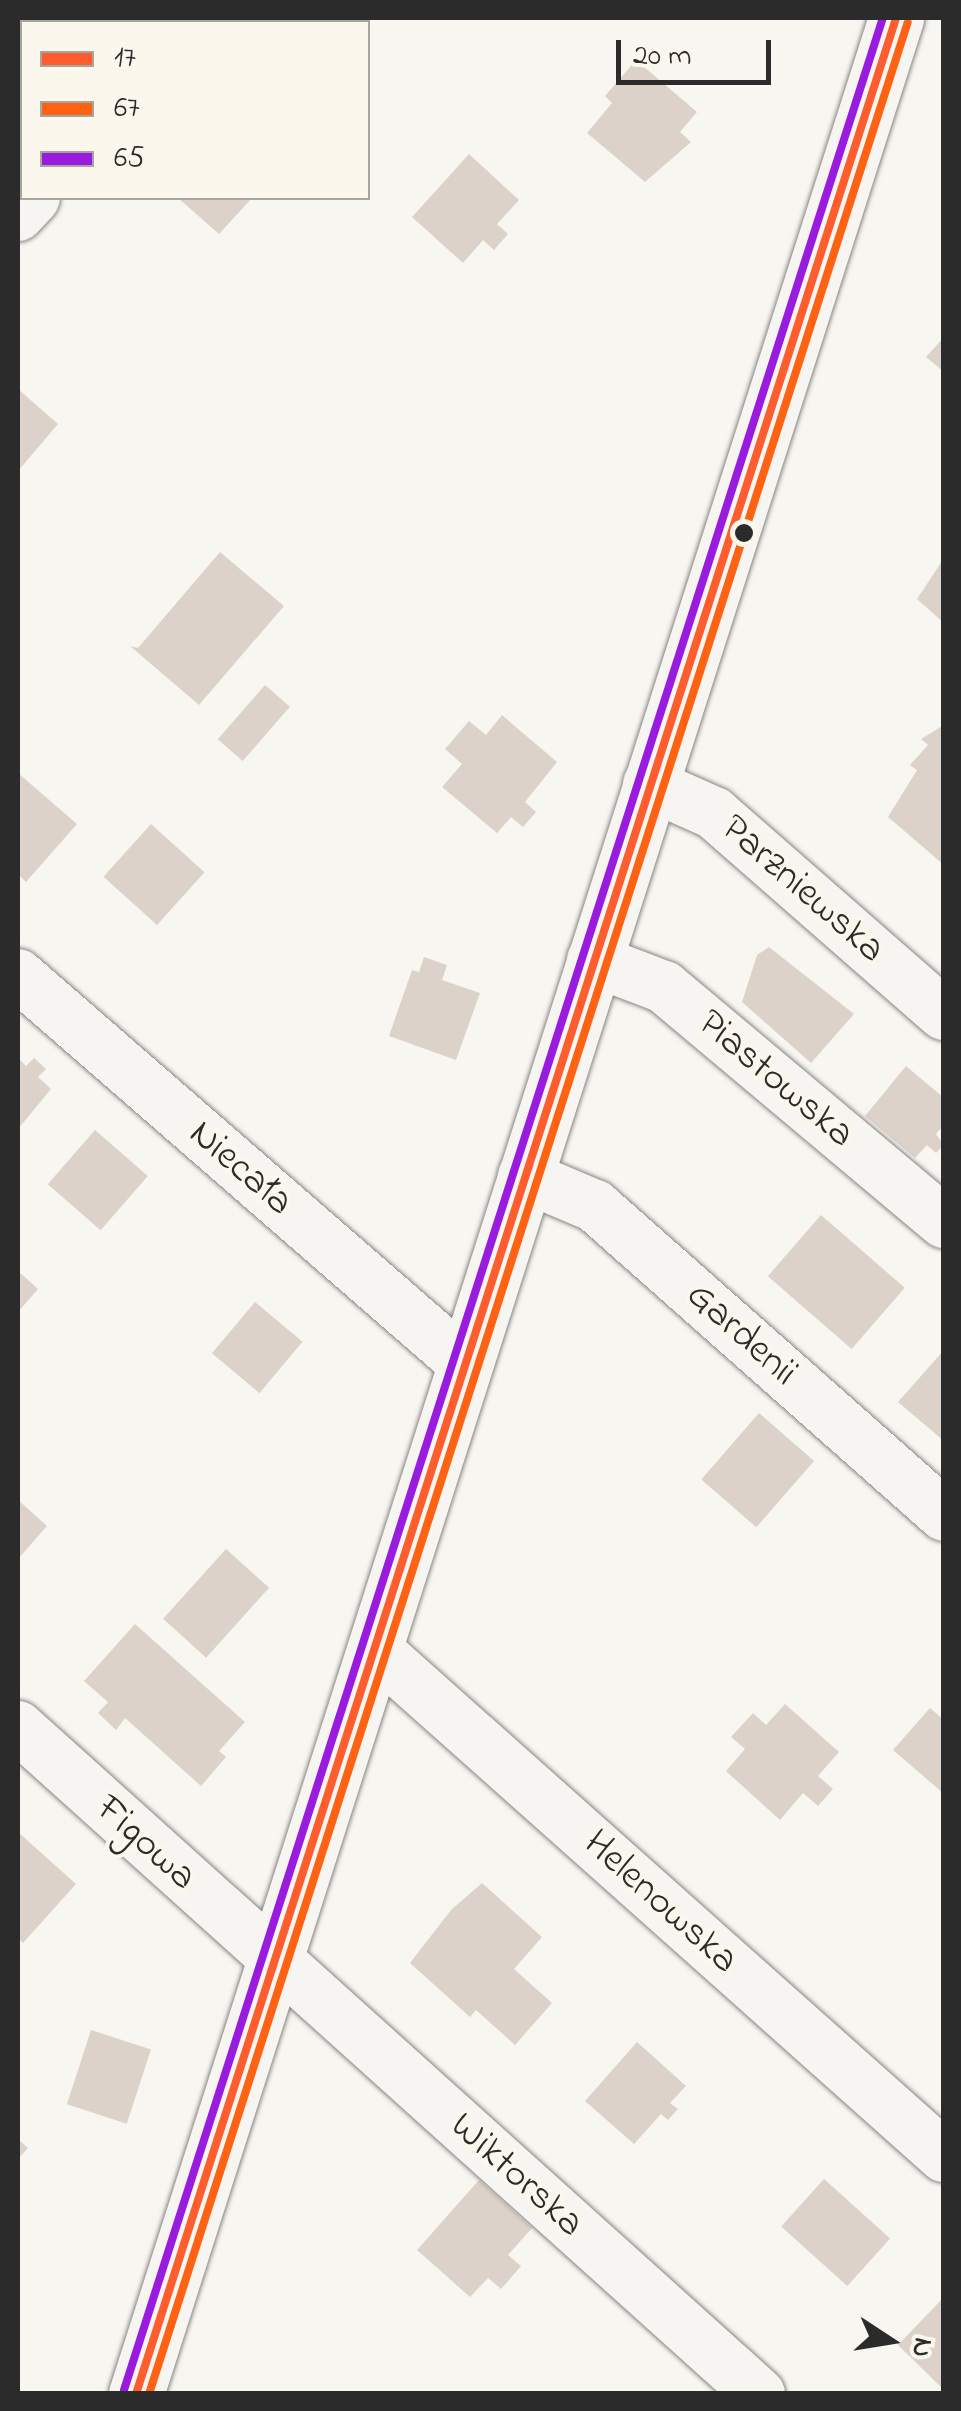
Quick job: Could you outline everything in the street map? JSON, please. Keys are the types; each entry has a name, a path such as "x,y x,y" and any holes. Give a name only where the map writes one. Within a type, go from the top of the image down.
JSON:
{"main road":[{"path":"136,2394 896,18"}],"street":[{"name":"Parzniewska","path":"650,784 714,813 944,1014"},
{"name":"Piastowska","path":"594,960 664,986 944,1222"},
{"name":"Niecała","path":"18,975 464,1363"},
{"name":"Gardenii","path":"524,1176 595,1206 944,1515"},
{"name":"Helenowska","path":"376,1650 944,2156"},
{"name":"Figowa","path":"18,1728 273,1960"},
{"name":"Wiktorska","path":"273,1960 760,2394"}],"building":[{"path":"636,60 697,112 680,132 691,142 645,182 587,133 612,103 605,96"},
{"path":"469,154 519,200 497,224 508,234 494,250 483,240 463,263 412,217"},
{"path":"180,200 250,200 219,234"},
{"path":"944,337 944,372 926,357"},
{"path":"18,389 58,424 18,471"},
{"path":"220,552 284,606 199,705 130,646 138,648"},
{"path":"944,558 944,623 917,599"},
{"path":"265,685 290,707 243,761 218,739"},
{"path":"502,715 557,762 525,802 536,812 523,827 511,817 497,833 442,787 462,764 445,749 469,721 486,735"},
{"path":"944,725 944,865 888,817 917,770 910,765 928,745 921,739"},
{"path":"18,773 77,824 26,882 18,874"},
{"path":"151,824 205,872 157,925 103,877"},
{"path":"769,947 854,1014 811,1063 742,1002 757,955"},
{"path":"424,957 447,965 442,980 480,993 456,1060 389,1036 412,970 419,972"},
{"path":"18,1058 26,1066 34,1058 46,1069 38,1077 51,1089 18,1129"},
{"path":"906,1066 944,1098 944,1125 936,1134 944,1145 936,1153 927,1145 915,1158 865,1116"},
{"path":"95,1130 148,1176 101,1230 48,1184"},
{"path":"821,1215 905,1288 852,1349 768,1276"},
{"path":"18,1271 38,1289 18,1312"},
{"path":"255,1302 302,1342 259,1393 212,1353"},
{"path":"944,1350 944,1441 898,1402"},
{"path":"759,1413 814,1461 756,1527 701,1479"},
{"path":"18,1500 47,1526 18,1559"},
{"path":"226,1549 269,1588 206,1658 163,1619"},
{"path":"135,1624 245,1722 219,1751 226,1757 201,1786 125,1718 116,1730 98,1713 108,1702 84,1681"},
{"path":"785,1704 839,1752 818,1776 833,1789 818,1806 803,1793 780,1820 726,1771 745,1749 731,1737 753,1713 766,1725"},
{"path":"930,1708 944,1720 944,1794 893,1750"},
{"path":"18,1832 76,1884 23,1943 18,1938"},
{"path":"482,1883 542,1937 514,1969 552,2003 515,2045 476,2010 470,2017 410,1963 451,1910"},
{"path":"91,2030 151,2049 127,2124 67,2104"},
{"path":"637,2042 686,2086 670,2103 678,2109 668,2120 661,2114 634,2144 585,2101"},
{"path":"18,2139 28,2148 18,2159"},
{"path":"824,2179 890,2239 847,2286 781,2227"},
{"path":"479,2180 532,2228 508,2255 521,2266 501,2289 488,2278 470,2297 417,2250"},
{"path":"944,2297 944,2390 898,2345"}],"transit line":[{"name":"65","path":"124,2390 883,18"},
{"name":"17","path":"136,2394 896,18"},
{"name":"67","path":"149,2394 908,22"}]}
